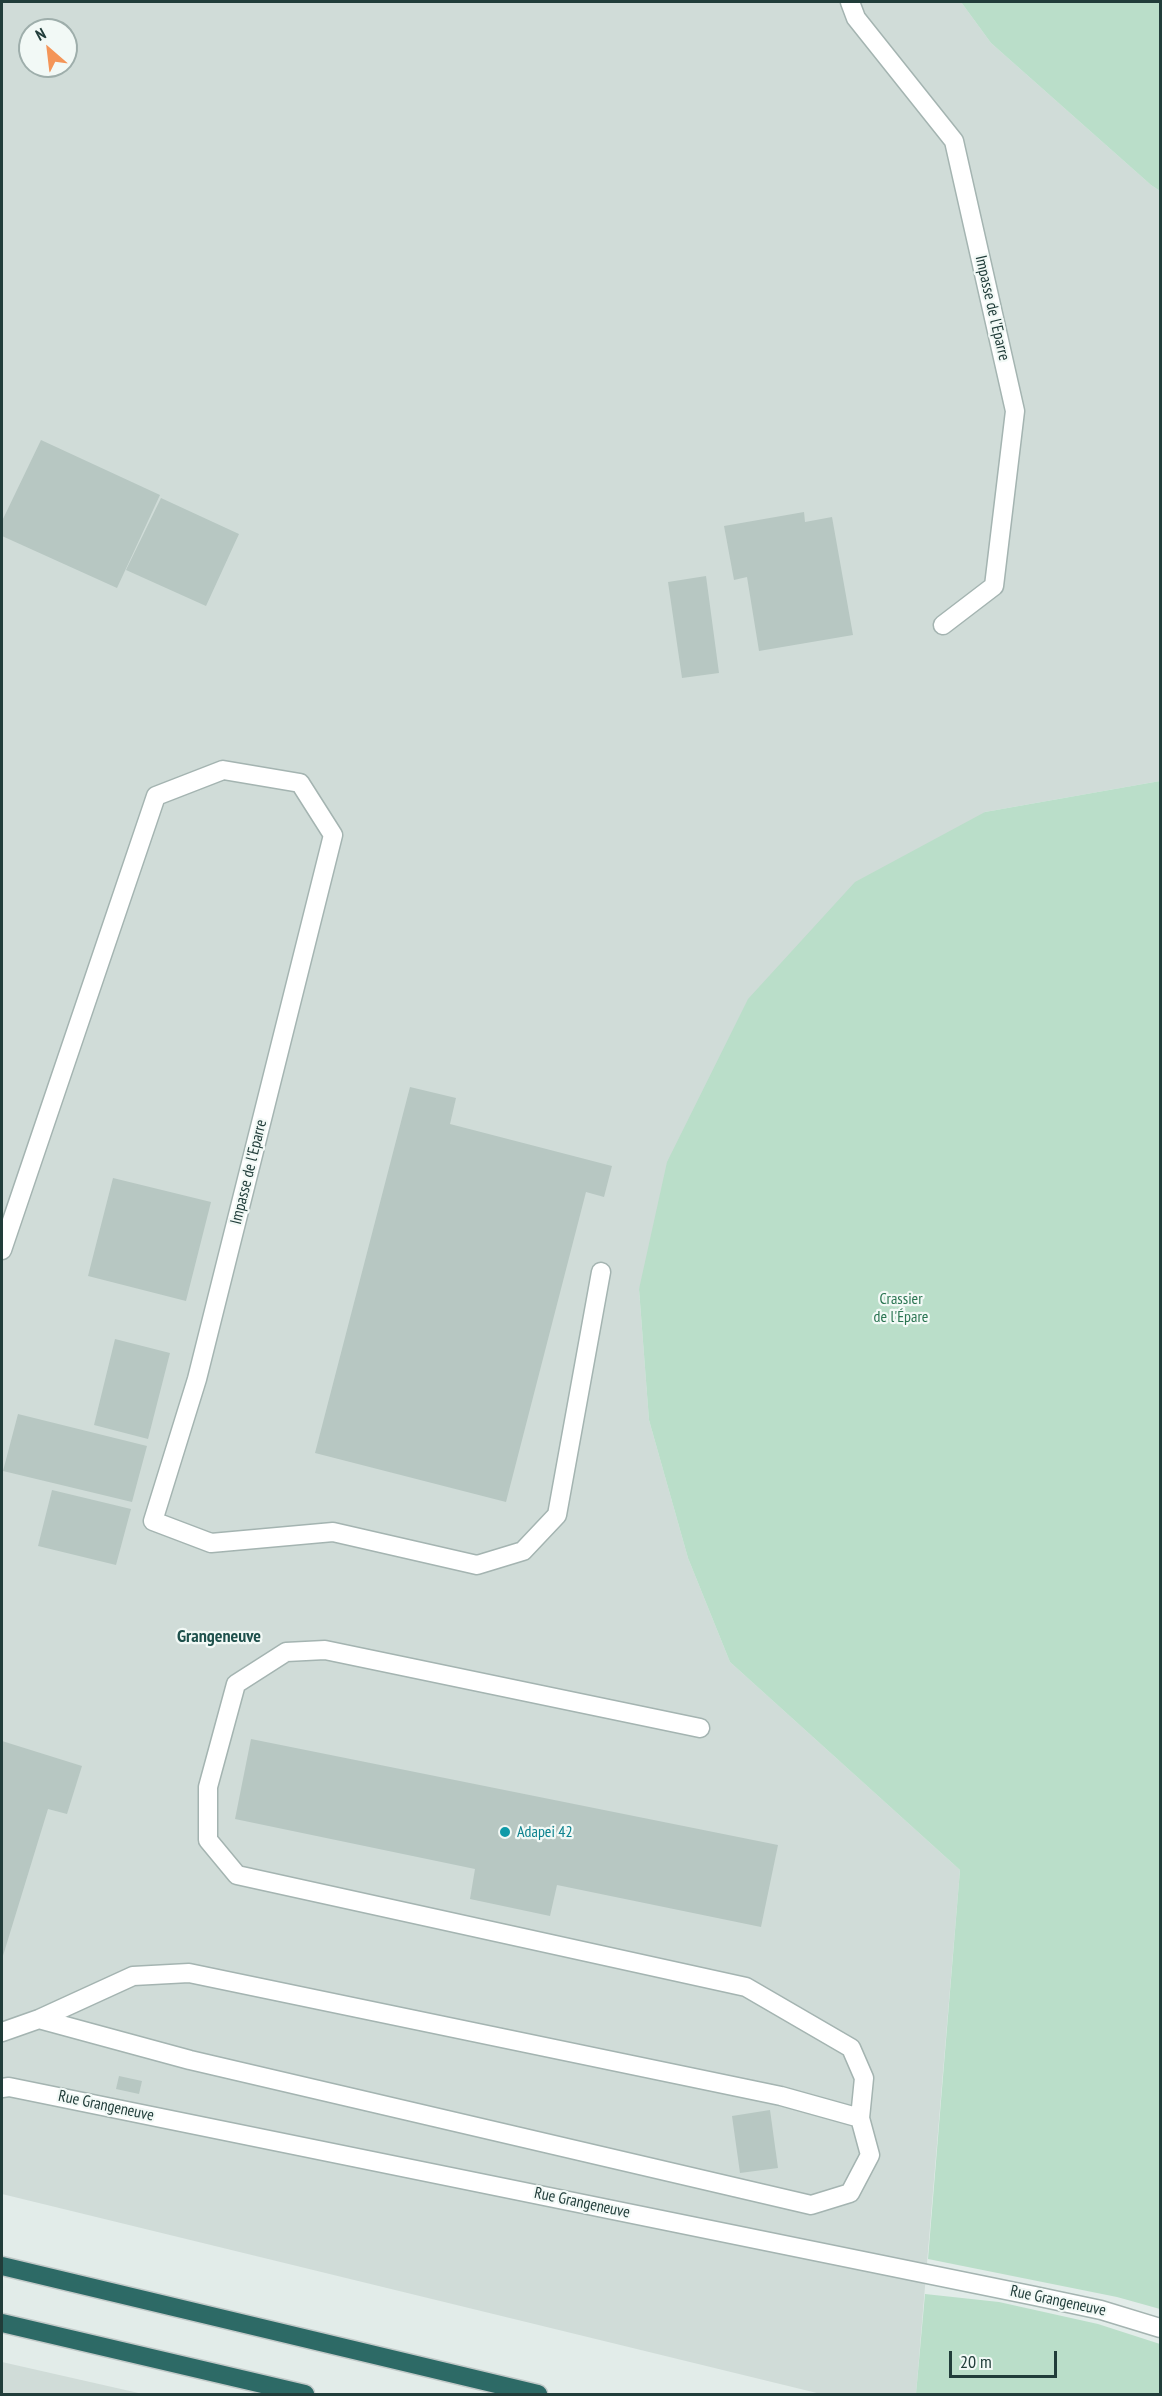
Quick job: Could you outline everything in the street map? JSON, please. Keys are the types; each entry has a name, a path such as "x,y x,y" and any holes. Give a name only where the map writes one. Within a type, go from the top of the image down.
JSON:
{"highway":[{"path":"2,2266 538,2394"},
{"path":"2,2323 305,2394"}],"street":[{"name":"Impasse de l'Eparre","path":"850,2 856,18 954,141 1015,411 994,586 943,625"},
{"name":"Impasse de l'Eparre","path":"2,1250 156,796 223,770 300,783 333,835 197,1378 153,1521 211,1544 333,1532 477,1565 523,1551 557,1515 601,1272"},
{"path":"39,2019 190,2060 811,2205 849,2193 870,2155 860,2118 864,2078 850,2048 746,1987 237,1875 208,1840 208,1787 236,1684 286,1652 326,1650 700,1728"},
{"path":"2,2032 39,2019 133,1976 189,1973 769,2094 860,2118"},
{"name":"Rue Grangeneuve","path":"2,2088 9,2086 1035,2296 1101,2310 1161,2328"}],"shaded area":[{"path":"2,2 961,2 991,43 1160,191 1160,781 985,812 639,1289 649,1420 688,1558 730,1662 960,1870 916,2394 821,2394 2,2194"},
{"path":"2,2362 143,2394 2,2394"}],"green space":[{"path":"961,2 1160,2 1160,191 991,43"},
{"name":"Crassier de l'Épare","path":"1160,781 1160,2309 1117,2297 928,2259 960,1870 730,1662 688,1558 649,1420 639,1289 667,1162 748,999 855,882 985,812"},
{"path":"925,2294 999,2302 1098,2324 1160,2344 1160,2394 916,2394"}],"building":[{"path":"41,440 160,495 117,588 2,536 2,521"},
{"path":"161,498 239,534 206,606 126,570"},
{"path":"804,512 805,522 832,517 853,635 759,651 747,577 734,580 724,526"},
{"path":"706,576 719,673 682,678 668,582"},
{"path":"410,1087 456,1098 450,1124 612,1166 604,1197 586,1192 506,1502 315,1453"},
{"path":"113,1178 211,1202 186,1301 88,1276"},
{"path":"115,1339 170,1353 148,1439 94,1425"},
{"path":"18,1414 147,1446 132,1502 3,1471"},
{"path":"52,1490 131,1509 116,1565 38,1546"},
{"name":"Adapei 42","path":"251,1739 778,1845 761,1927 557,1885 550,1916 470,1899 475,1869 235,1819"},
{"path":"2,1741 82,1766 67,1814 48,1809 2,1959"},
{"path":"119,2076 142,2081 139,2094 116,2089"},
{"path":"770,2110 778,2168 740,2173 732,2116"}],"place":[{"name":"Adapei 42","path":"505,1832"}],"district":[{"name":"Grangeneuve","path":"219,1637"}]}
